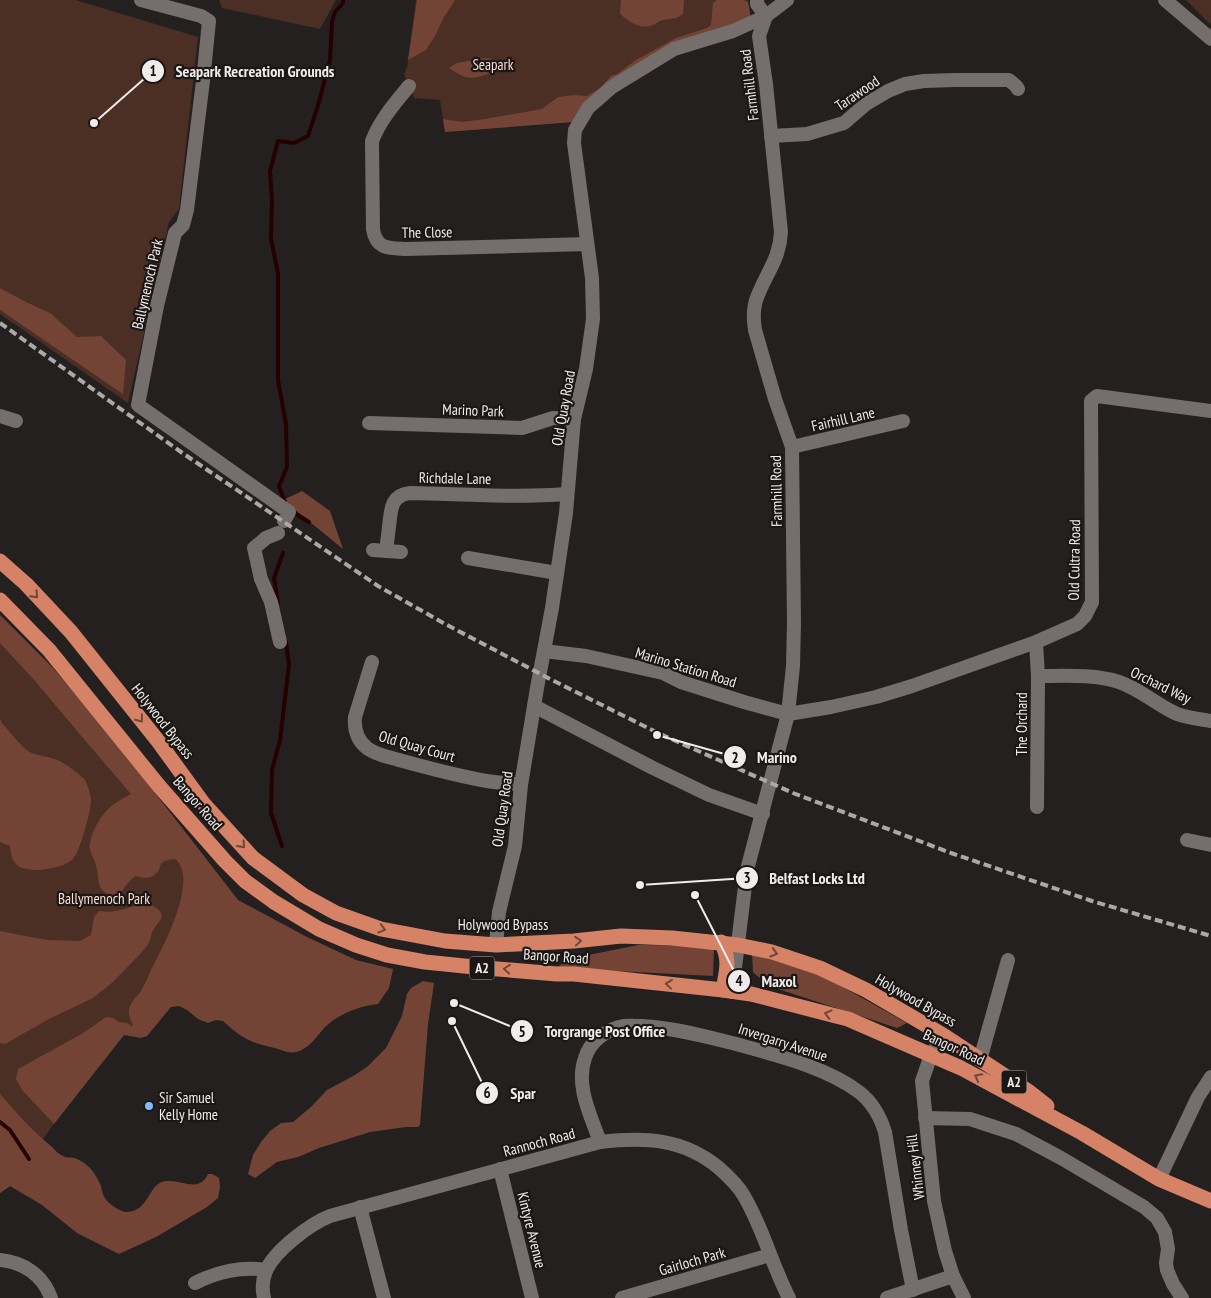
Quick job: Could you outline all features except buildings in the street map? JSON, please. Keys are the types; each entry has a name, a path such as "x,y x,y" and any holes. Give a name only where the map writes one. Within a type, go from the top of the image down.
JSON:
{"highway":[{"name":"Holywood Bypass","path":"0,561 26,584 71,632 158,741 203,803 253,858 304,895 336,913 381,930 446,941 496,945 574,941 621,936 721,942 772,952 820,968 866,990 950,1040 1028,1091 1082,1133"},
{"name":"Bangor Road","path":"0,600 49,650 159,786 225,861 245,881 274,902 319,929 356,946 387,955 425,962 574,974 751,994 848,1019 934,1051 961,1068 1082,1133 1159,1179 1211,1201"},
{"path":"274,902 287,883"},
{"path":"721,942 726,952 728,991"}],"street":[{"name":"Ballymenoch Park","path":"141,0 201,16 209,21 187,210 183,225 175,233 157,306 138,405 289,512 284,521"},
{"path":"757,0 757,4 766,16"},
{"name":"Old Quay Road","path":"496,945 498,912 515,846 535,701 552,608 566,513 574,419 586,369 593,319 592,278 574,143 575,130 588,108 612,87 674,49 732,31 766,16 788,0"},
{"path":"1165,0 1211,39"},
{"name":"Farmhill Road","path":"728,991 738,945 747,870 788,714 793,666 792,447 754,330 754,312 757,296 777,256 781,240 781,223 760,36 766,16"},
{"name":"Tarawood","path":"771,136 807,134 844,123 866,104 888,90 905,84 924,81 1009,80 1018,89"},
{"name":"The Close","path":"409,86 376,130 372,141 372,229 375,238 381,245 390,248 407,249 587,244"},
{"name":"Old Cultra Road","path":"788,714 876,697 912,686 1036,642 1077,624 1085,616 1092,602 1091,401 1097,396 1211,411"},
{"name":"Marino Park","path":"369,423 522,428 553,418 574,419"},
{"name":"Fairhill Lane","path":"792,447 903,421"},
{"name":"Richdale Lane","path":"401,552 380,550 392,506 397,498 404,494 542,496 567,494"},
{"path":"278,534 266,538 254,548 261,579 271,602 280,642"},
{"path":"468,558 557,573"},
{"name":"The Orchard","path":"1036,642 1038,676 1037,807"},
{"name":"Marino Station Road","path":"544,650 586,656 663,673 681,682 788,714"},
{"name":"Old Quay Court","path":"372,662 354,723 356,734 366,748 378,754 422,766 486,781 522,785"},
{"name":"Orchard Way","path":"1038,676 1086,677 1113,680 1131,687 1177,714 1211,721"},
{"path":"535,701 652,768 709,795 764,808"},
{"path":"1187,840 1211,845"},
{"path":"980,1060 1008,960"},
{"path":"915,1019 924,1028 934,1051 943,1042 950,1040"},
{"name":"Invergarry Avenue","path":"600,1142 585,1099 582,1072 585,1056 589,1049 600,1036 615,1028 643,1026 696,1033 759,1050 828,1073 860,1092 874,1107 883,1123 901,1230 914,1290"},
{"name":"Whinney Hill","path":"934,1051 922,1082 934,1200 945,1251 953,1276 964,1298"},
{"path":"1159,1179 1198,1097 1211,1077"},
{"path":"926,1118 970,1119 1016,1134 1144,1207 1156,1218 1165,1232 1168,1249 1167,1270 1182,1298"},
{"name":"Rannoch Road","path":"266,1270 288,1244 330,1216 600,1142 634,1139 677,1144 703,1156 726,1173 744,1196 789,1298"},
{"name":"Kintyre Avenue","path":"500,1169 532,1298"},
{"path":"360,1207 384,1298"},
{"name":"Gairloch Park","path":"622,1298 770,1255"},
{"path":"0,1260 17,1263 33,1272 46,1286 51,1298"},
{"path":"194,1283 207,1276 241,1269 266,1270 263,1283 264,1298"},
{"path":"887,1298 953,1276"}],"green space":[{"path":"0,0 76,0 198,37 179,209 169,222 128,403 0,314"},
{"path":"219,0 336,0 320,29 222,8"},
{"name":"Seapark","path":"416,0 748,0 751,19 674,47 573,122 445,132 440,100 414,98 404,74 407,67"},
{"path":"417,0 455,0 426,50 408,60"},
{"path":"621,0 684,0 683,14 676,18 661,20 653,25 644,27 631,22 620,14"},
{"path":"717,0 743,0 748,2 751,19 674,47 573,122 445,132 443,119 462,122 485,119 542,109 558,97 587,96 600,88 611,76 617,74 636,60 676,38 707,28 711,25 713,3"},
{"path":"1186,0 1211,0 1211,25"},
{"path":"486,58 494,62 488,74 482,76 472,78 459,74 449,68 457,63"},
{"path":"0,288 50,313 77,337 101,336 126,360 123,394 0,310"},
{"path":"302,491 330,511 343,549 283,500"},
{"name":"Ballymenoch Park","path":"0,615 52,667 103,726 238,900 129,1029 60,1115 10,1186 0,1193"},
{"path":"0,615 52,667 103,726 238,900 307,937 356,960 393,969 389,988 378,1004 357,1009 343,1015 325,1027 305,1048 293,1052 286,1052 250,1041 223,1021 216,1020 208,1023 198,1019 179,1006 171,1007 147,1036 141,1038 124,1035 54,1124 22,1090 16,1079 18,1069 85,1032 106,1017 133,1025 129,1014 130,1007 142,988 170,931 181,897 182,868 175,859 167,860 163,862 157,873 152,877 142,878 136,876 117,895 108,894 103,890 98,880 96,865 90,849 91,837 96,825 112,805 131,794 36,682 0,643"},
{"path":"0,719 28,751 60,761 86,781 91,798 90,811 79,848 76,855 68,863 53,868 36,870 21,867 13,860 10,846 0,842"},
{"path":"148,902 159,910 162,917 152,932 147,946 113,982 93,998 49,1019 5,1044 0,1043 0,931 47,940 80,941 91,935 94,917 99,911 119,911"},
{"path":"638,945 714,946 713,976 556,968 569,959"},
{"path":"752,953 814,971 907,1023 897,1028 769,986 753,972"},
{"path":"423,981 434,983 428,1024 420,1125 418,1127 370,1132 319,1148 298,1157 277,1162 255,1178 248,1174 253,1155 270,1131 281,1123 293,1122 327,1090 368,1066 386,1048 402,1016 407,994 411,988"},
{"path":"0,1094 31,1128 58,1153 64,1157 78,1159 90,1168 101,1186 103,1195 112,1205 124,1212 141,1207 156,1186 161,1183 173,1181 195,1184 204,1180 208,1174 219,1178 218,1198 207,1207 156,1237 119,1254 77,1233 42,1205 10,1186 0,1193"}],"waterway":[{"path":"285,502 279,486 287,467 286,424 278,380 278,274 271,238 272,200 270,171 278,141 294,143 308,136 330,60 332,22 335,12 343,3 343,0"},
{"path":"293,511 309,522"},
{"path":"278,603 274,578 283,553"},
{"path":"282,846 271,813 272,770 280,740 289,665 286,642"},
{"path":"0,1122 10,1130 29,1159"}],"railway":[{"path":"0,323 181,452 378,586 447,625 552,680 660,734 793,793 951,853 1092,901 1211,936"}],"place":[{"name":"Seapark Recreation Grounds","path":"94,123"},
{"name":"Marino","path":"657,735"},
{"name":"Belfast Locks Ltd","path":"640,885"},
{"name":"Maxol","path":"695,895"},
{"name":"Torgrange Post Office","path":"454,1003"},
{"name":"Spar","path":"452,1021"},
{"name":"Sir Samuel Kelly Home","path":"149,1106"}]}
